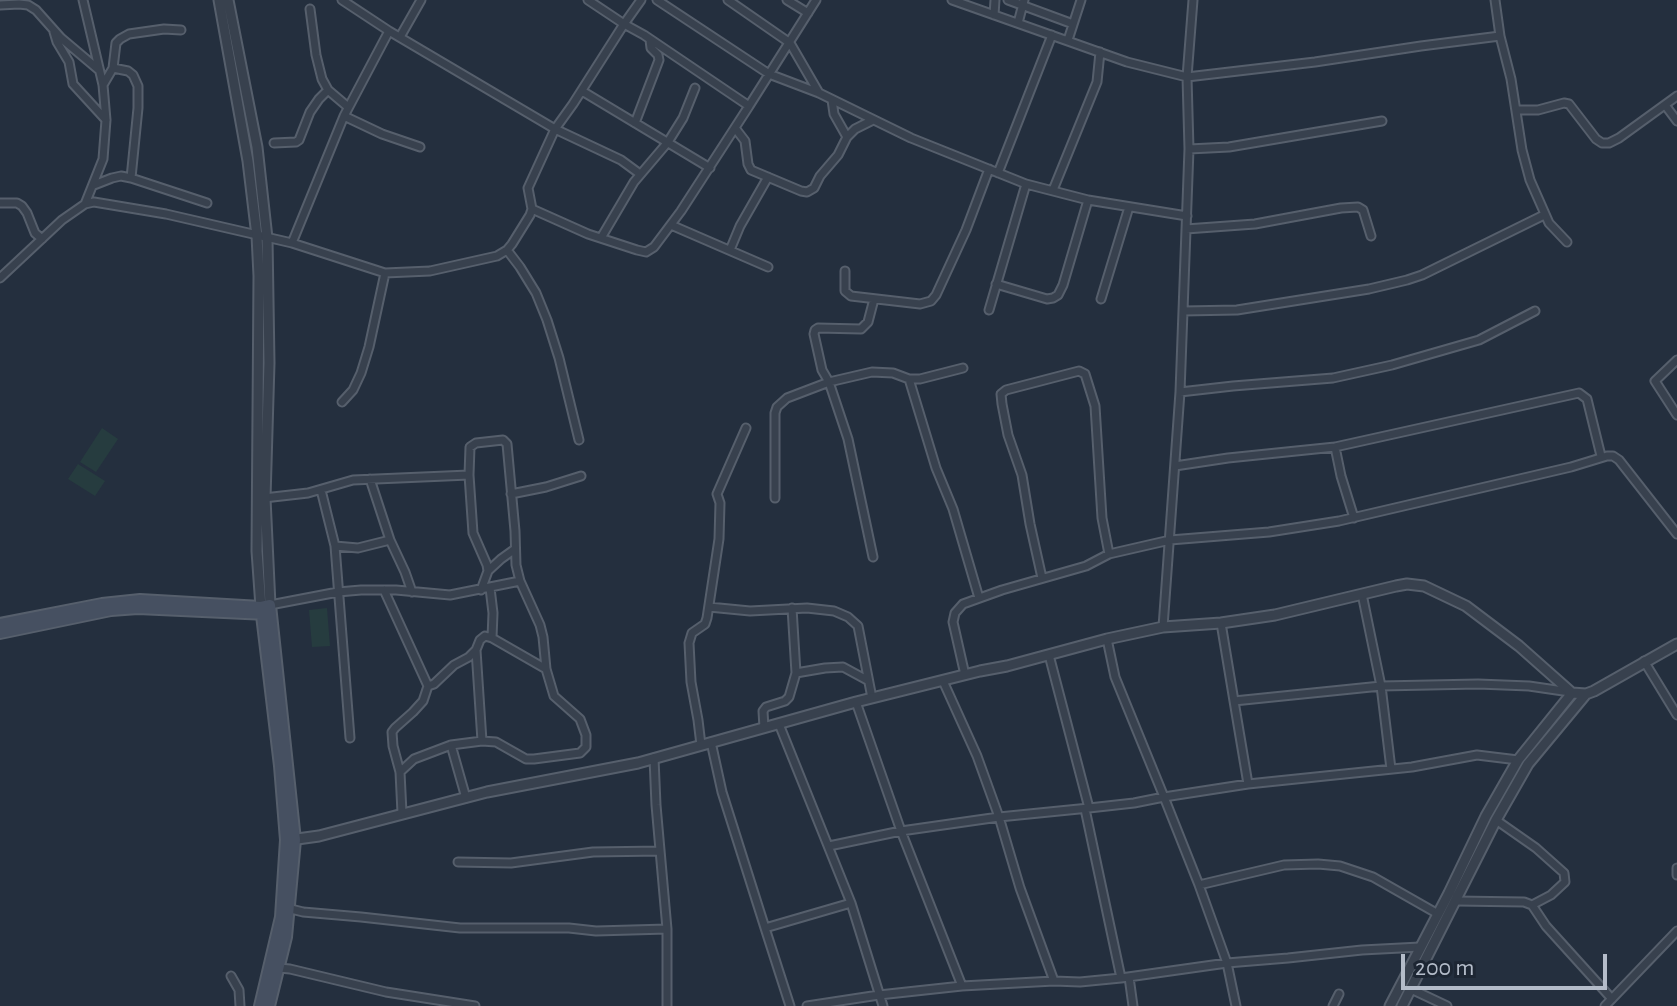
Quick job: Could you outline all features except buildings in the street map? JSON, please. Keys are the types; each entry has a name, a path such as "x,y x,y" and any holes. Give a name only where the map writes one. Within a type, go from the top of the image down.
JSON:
{"main road":[{"path":"0,624 102,604 140,600 266,610"},
{"path":"0,633 111,610 266,610"},
{"path":"266,610 290,840 279,968 269,1006"},
{"path":"260,1006 286,908"}],"street":[{"path":"83,0 103,85 106,120 103,159 85,204"},
{"path":"219,0 262,237"},
{"path":"228,0 257,147 262,237 259,276 261,498 266,610 338,592 384,590 450,595 520,581"},
{"path":"342,0 555,129 621,160 640,174"},
{"path":"400,37 421,0"},
{"path":"0,278 62,220 85,204 101,202 292,243 385,273 430,271 497,256 507,250 530,215 532,209 528,188 555,129 641,0"},
{"path":"657,0 769,74 819,93 911,138 1026,184 1088,200 1187,216"},
{"path":"728,0 790,43 819,93"},
{"path":"787,0 808,13"},
{"path":"532,209 637,250 646,252 654,247 710,168 816,0"},
{"path":"952,0 1151,69 1187,77 1500,36"},
{"path":"994,15 995,0"},
{"path":"1008,0 1073,24"},
{"path":"1068,40 1081,0"},
{"path":"1163,627 1180,392 1189,149 1187,77 1193,0"},
{"path":"1495,0 1530,180 1544,215 1567,242"},
{"path":"591,1 749,106"},
{"path":"1018,23 1023,3"},
{"path":"0,5 28,5 36,10 99,70"},
{"path":"310,9 322,79 328,90 348,107"},
{"path":"103,85 113,68 116,43 124,36 164,29 181,30"},
{"path":"54,30 69,62 73,84 106,120"},
{"path":"292,243 348,107 389,31"},
{"path":"998,173 1052,35"},
{"path":"1487,38 1504,48"},
{"path":"635,123 659,60 650,40"},
{"path":"1053,190 1097,82 1100,52"},
{"path":"113,68 128,71 138,86 131,178"},
{"path":"601,238 640,174 668,142 683,118 695,88"},
{"path":"274,143 299,140 310,112 328,90"},
{"path":"582,91 710,168"},
{"path":"1517,110 1538,110 1569,104 1596,139 1609,143 1677,96"},
{"path":"832,100 834,114 847,137"},
{"path":"1665,105 1677,121"},
{"path":"344,116 420,147"},
{"path":"735,128 745,141 751,170 801,191 812,190 838,155 847,137 873,120"},
{"path":"1189,149 1229,147 1382,121"},
{"path":"845,271 847,294 920,304 931,301 966,230 989,169"},
{"path":"94,185 121,176 207,203"},
{"path":"730,250 768,177"},
{"path":"989,310 1026,184"},
{"path":"996,284 1047,299 1058,295 1088,200"},
{"path":"0,203 22,206 35,233 42,239"},
{"path":"1101,299 1129,207"},
{"path":"1186,229 1255,224 1358,207 1363,210 1371,236"},
{"path":"1183,311 1237,310 1407,280 1544,215"},
{"path":"671,225 768,267"},
{"path":"507,250 536,293 547,320 579,440"},
{"path":"342,402 353,390 361,373 385,273"},
{"path":"873,557 848,439 822,370 814,334 818,328 861,329 868,322 874,299"},
{"path":"1180,392 1333,378 1392,365 1479,340 1535,311"},
{"path":"1677,360 1655,381 1677,415"},
{"path":"775,498 775,413 787,398 829,382 872,372 920,379 963,368"},
{"path":"1042,578 1022,475 1008,435 1000,396 1006,390 1079,371 1085,374 1095,406 1102,518 1109,554"},
{"path":"909,379 979,598"},
{"path":"1175,466 1335,447 1579,393 1587,399 1601,456"},
{"path":"746,428 717,494 720,503 719,539 705,624 692,633 689,643 691,682 698,720 790,1006"},
{"path":"400,772 414,759 451,745 496,742 526,759 552,757 586,747 586,735 580,719 554,696 546,669 540,625 520,581 516,565 507,444 503,440 476,443 470,447 473,533 488,571 481,590"},
{"path":"1335,447 1354,518"},
{"path":"965,675 953,622 955,613 963,604 1086,566 1109,554 1170,540 1269,532 1354,518 1571,467 1601,456 1613,456 1619,460 1677,534"},
{"path":"261,498 294,495 370,479 469,475"},
{"path":"511,494 581,476"},
{"path":"370,479 390,540 412,592"},
{"path":"321,490 335,546 350,738"},
{"path":"335,546 358,548 390,540"},
{"path":"488,571 515,549"},
{"path":"290,840 319,836 487,792 654,758 856,702 1107,639 1163,627 1275,615 1407,584 1424,586 1466,606 1519,646 1572,693"},
{"path":"490,588 492,638"},
{"path":"384,590 428,686 423,701 392,732 400,772 402,813"},
{"path":"1362,594 1381,686 1391,769"},
{"path":"709,607 750,611 807,608 834,611 848,617 858,626 872,698"},
{"path":"764,728 763,711 789,697 796,673 792,608"},
{"path":"1221,623 1248,784"},
{"path":"428,686 469,657 485,636 546,669"},
{"path":"1107,639 1115,677 1227,963 1236,1006"},
{"path":"1234,701 1381,686 1506,685 1586,694 1677,644"},
{"path":"476,650 482,741"},
{"path":"1049,655 1133,1006"},
{"path":"1644,661 1677,715"},
{"path":"796,673 843,667 867,680"},
{"path":"943,681 977,756 1054,981"},
{"path":"1402,1006 1457,901 1518,760 1572,693"},
{"path":"1390,1006 1491,818 1534,757 1586,694"},
{"path":"856,702 901,831 962,986"},
{"path":"779,724 851,903 883,1006"},
{"path":"451,745 466,798"},
{"path":"829,846 901,831 999,817 1134,803 1248,784 1412,767 1477,755 1518,760"},
{"path":"654,758 667,929 667,1006"},
{"path":"1491,818 1536,848 1564,873 1565,882 1551,895 1532,905"},
{"path":"458,862 511,863 593,852 660,851"},
{"path":"1199,885 1284,865 1340,866 1373,877 1438,914"},
{"path":"1677,868 1677,875"},
{"path":"1457,901 1524,902 1532,905 1546,926 1612,999"},
{"path":"765,928 851,903"},
{"path":"286,908 460,928 667,929"},
{"path":"1605,1006 1677,931"},
{"path":"807,1006 962,986 1080,982 1227,963 1420,947"},
{"path":"279,968 386,992 475,1006"},
{"path":"231,976 239,990 240,1006"},
{"path":"1411,989 1447,1006"},
{"path":"1333,1006 1339,994"}],"green space":[{"path":"102,428 118,439 96,472 80,462"},
{"path":"78,464 105,481 95,496 68,479"},
{"path":"327,608 330,646 312,647 309,610"}]}
